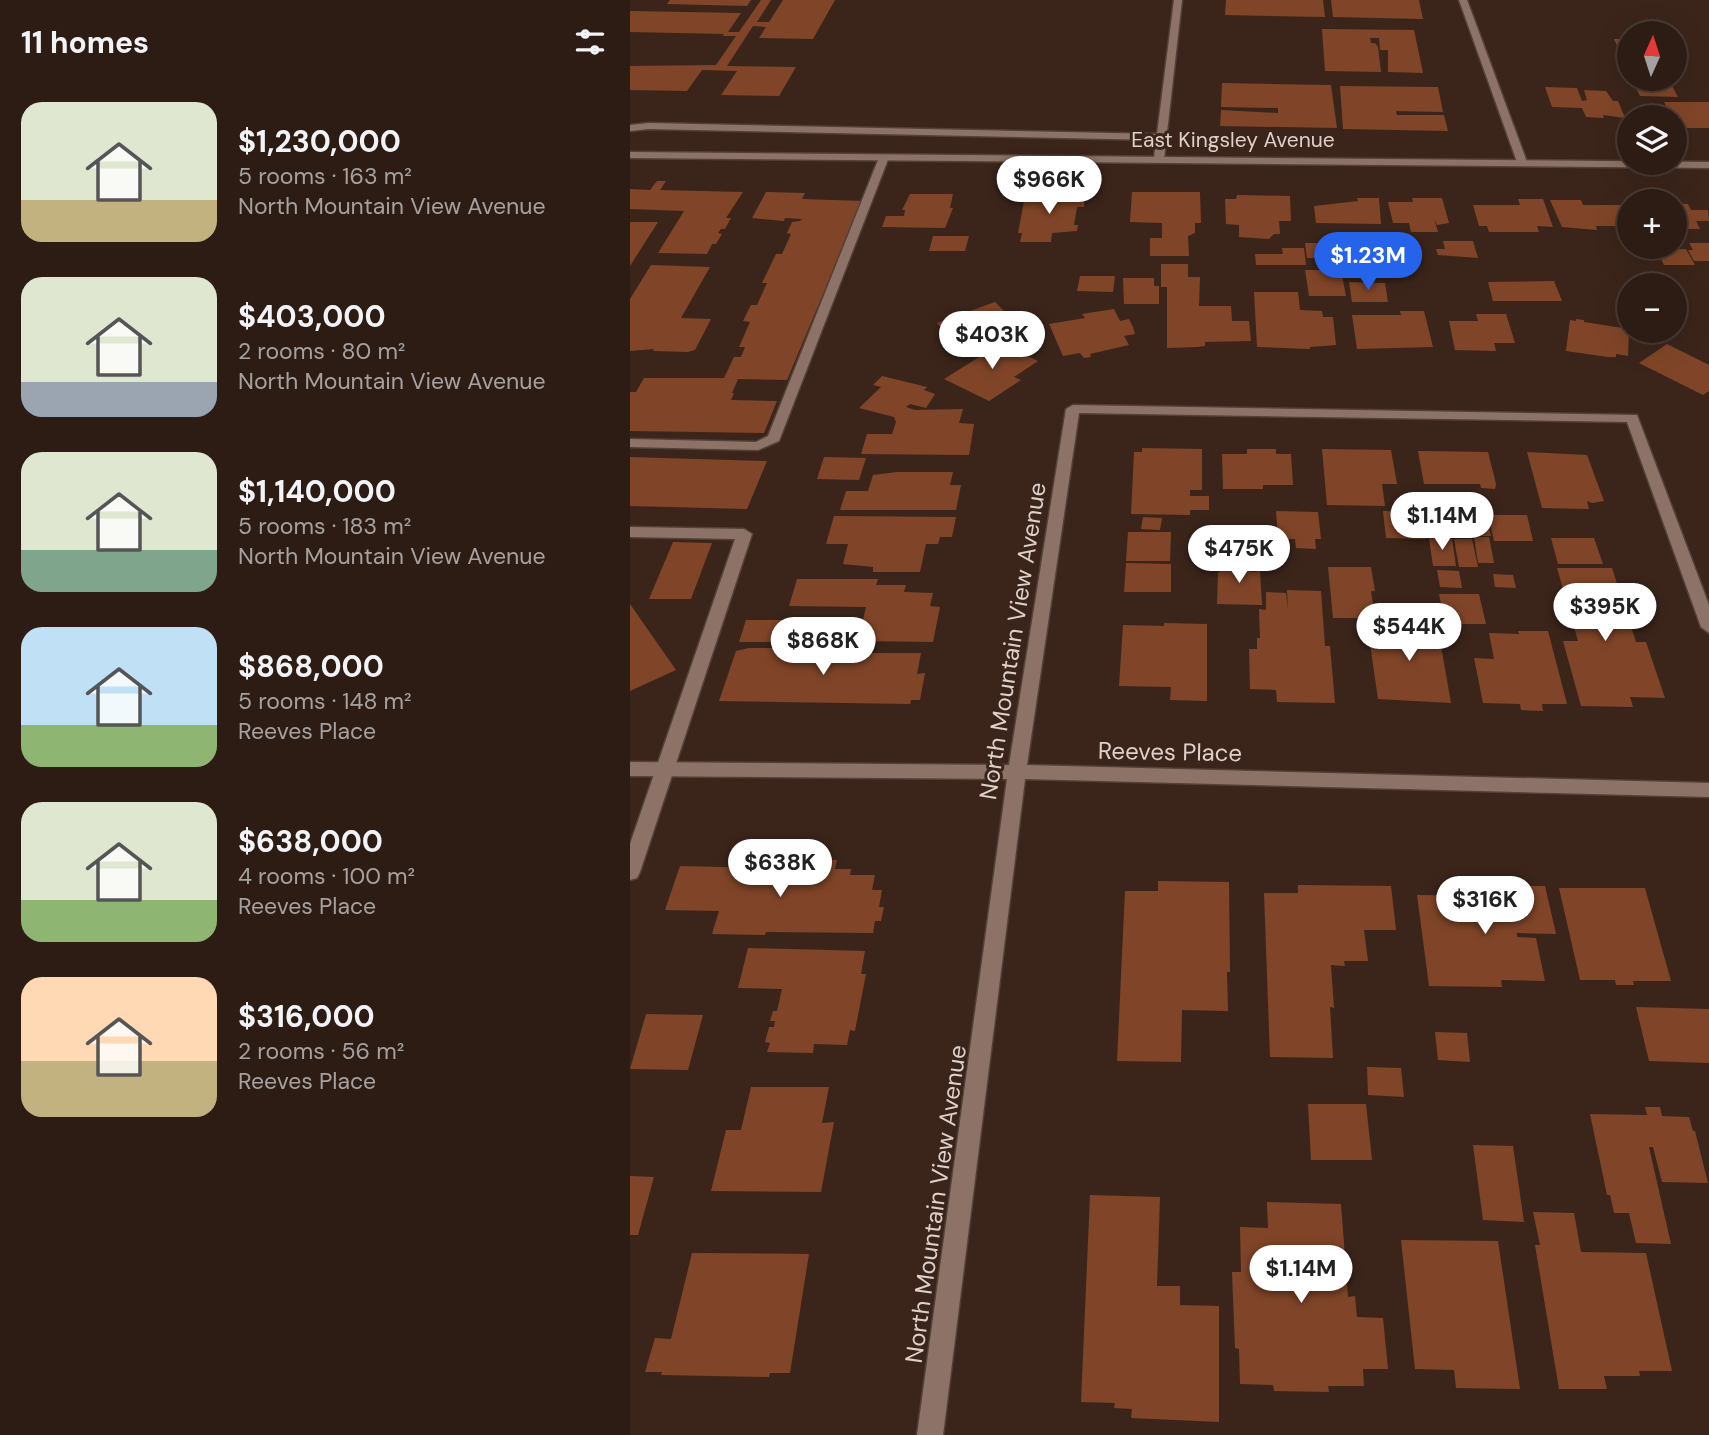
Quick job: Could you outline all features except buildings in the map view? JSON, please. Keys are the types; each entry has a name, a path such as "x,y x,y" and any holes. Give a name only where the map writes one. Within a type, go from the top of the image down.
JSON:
{"street":[{"path":"1158,159 1178,0"},
{"path":"1463,0 1522,162"},
{"path":"630,128 649,126 1161,137"},
{"name":"East Kingsley Avenue","path":"630,155 1709,165"},
{"path":"630,443 758,446 774,438 884,157"},
{"name":"North Mountain View Avenue","path":"930,1435 1017,772 1073,410 1632,418 1709,627"},
{"path":"630,532 744,534 630,872"},
{"name":"Reeves Place","path":"630,769 1017,772 1709,790"}]}
